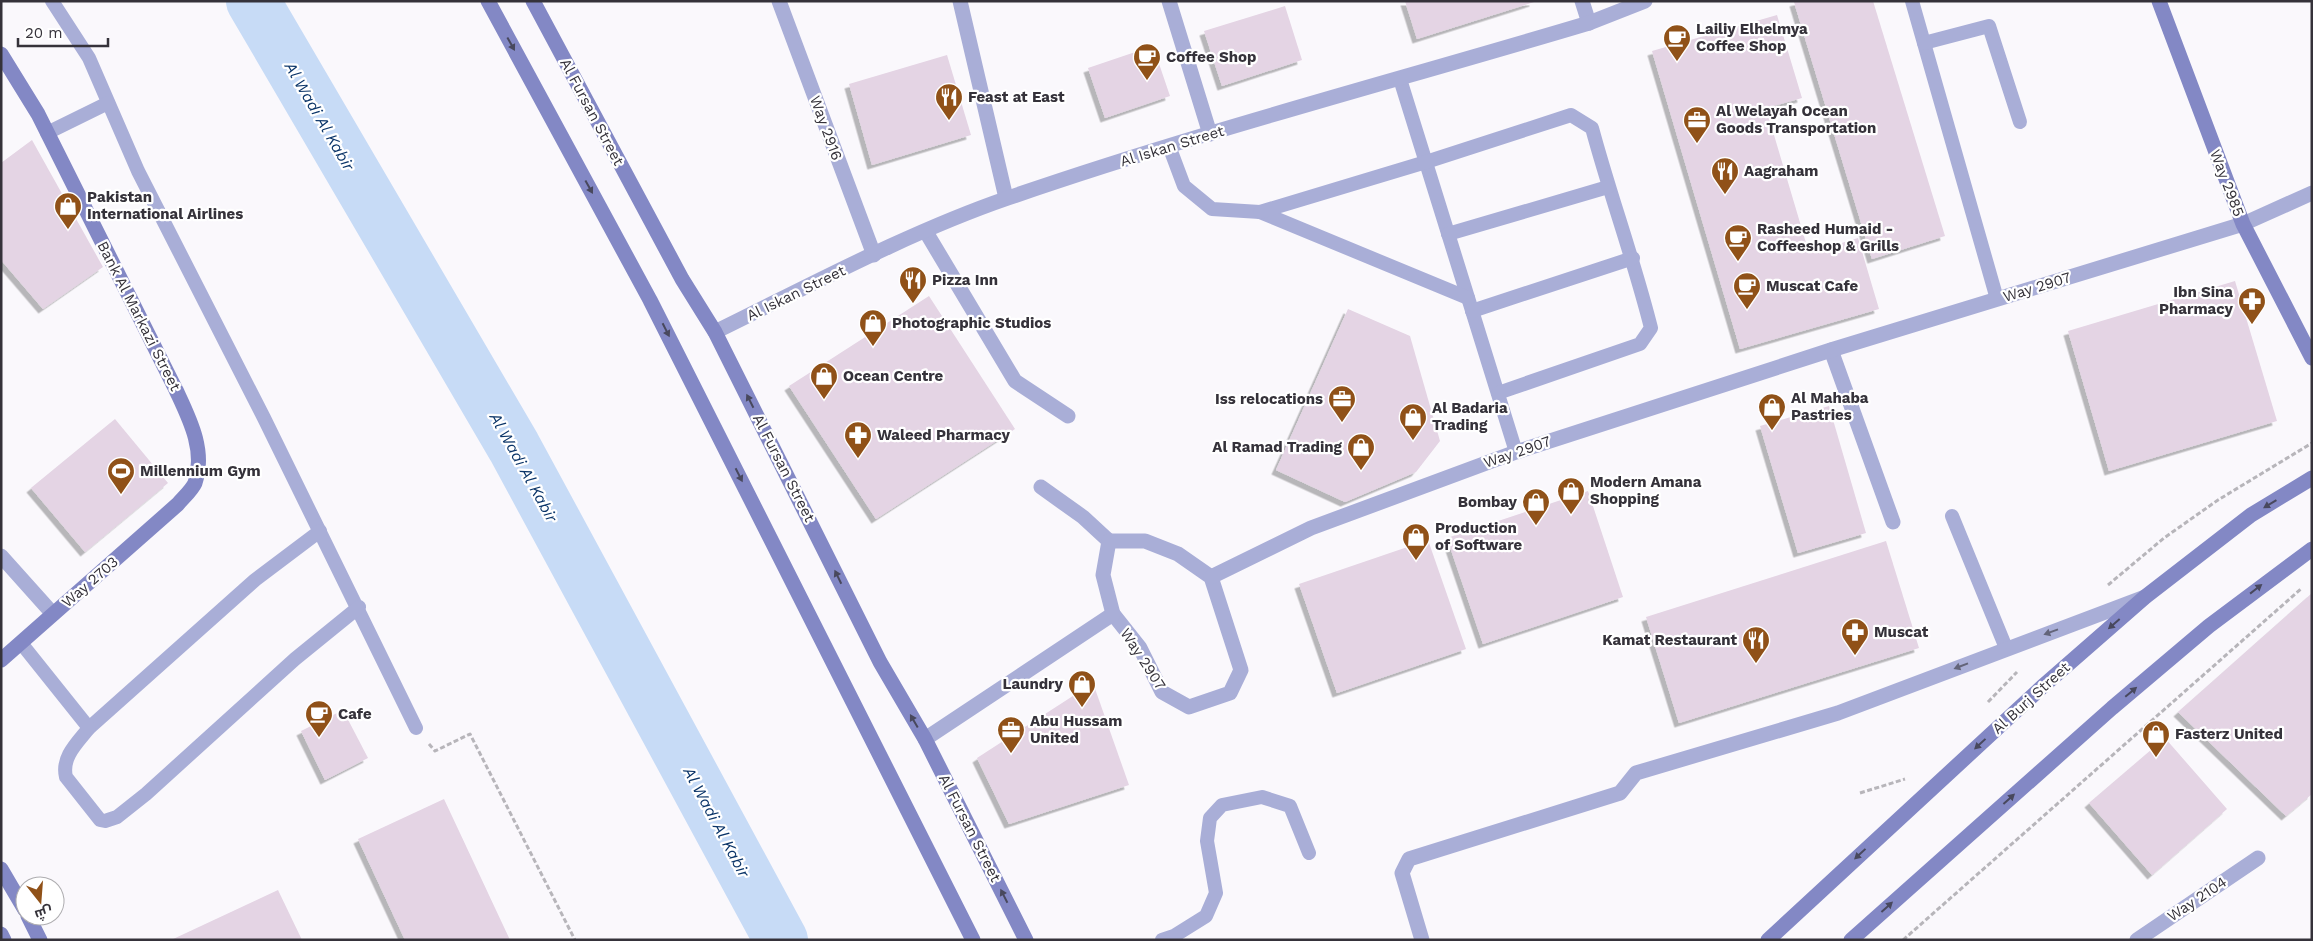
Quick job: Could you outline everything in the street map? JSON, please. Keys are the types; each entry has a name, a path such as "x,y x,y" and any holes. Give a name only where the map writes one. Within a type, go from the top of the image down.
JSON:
{"street":[{"path":"488,1 650,300 973,940"},
{"name":"Al Fursan Street","path":"533,1 682,279 715,332 880,662 925,739 1026,940"},
{"name":"Way 2916","path":"779,1 874,255"},
{"path":"960,1 1006,198"},
{"path":"1169,1 1210,134"},
{"path":"1582,1 1589,23"},
{"name":"Al Iskan Street","path":"715,332 874,255 1006,198 1169,146 1589,23 1645,1"},
{"name":"Way 2985","path":"2159,1 2242,224 2312,358"},
{"name":"Bank Al Markazi Street","path":"1,54 47,133 193,427 198,454 195,484 178,504"},
{"name":"Way 2907","path":"1109,541 1103,575 1113,614 1140,648 1162,692 1189,707 1230,693 1241,670 1211,577 1311,528 1516,452 1831,350 2242,224 2312,193"},
{"path":"926,232 1015,381 1068,416"},
{"path":"1831,350 1893,522"},
{"name":"Al Burj Street","path":"1768,940 2042,686 2145,597 2250,515 2312,478"},
{"path":"1041,488 1083,517 1109,541 1145,541 1178,554 1211,577"},
{"name":"Way 2703","path":"1,660 178,504"},
{"path":"1851,940 2119,702 2209,626 2312,549"},
{"path":"1,556 53,614"},
{"path":"1422,940 1402,873 1409,859 1620,793 1636,773 1838,713 2145,597"},
{"name":"Way 2907","path":"925,739 1113,614"},
{"name":"Way 2104","path":"2137,940 2258,858"},
{"path":"1,869 15,893"},
{"path":"33,926 40,940"},
{"path":"1,934 4,940"}],"lane":[{"path":"52,1 89,58 138,171 358,607 416,728"},
{"path":"1912,1 1997,299"},
{"path":"1924,43 1989,26 2020,122"},
{"path":"1400,79 1516,452"},
{"path":"47,133 108,103"},
{"path":"1260,212 1426,162 1571,115 1592,128 1608,187 1633,258 1651,328 1640,344 1498,392"},
{"path":"1169,146 1184,186 1212,209 1260,212 1470,304 1633,258"},
{"path":"1448,234 1608,187"},
{"path":"1952,516 2006,648"},
{"path":"320,531 256,580 89,728 68,754 64,769 66,777 100,820 112,820 146,794 295,659 358,607"},
{"path":"21,643 89,728"},
{"path":"1162,940 1174,936 1206,916 1216,893 1207,841 1210,818 1222,805 1262,797 1290,806 1309,853"}],"path":[{"path":"1903,940 2304,586"},
{"path":"416,728 435,751 470,734 575,940"}],"building":[{"path":"1405,1 1534,1 1534,2 1417,39"},
{"path":"1873,1 1945,236 1872,259 1794,2"},
{"path":"1285,6 1302,60 1222,86 1204,31"},
{"path":"1777,15 1802,98 1766,108 1809,253 1858,238 1879,309 1740,349 1652,51"},
{"path":"1153,46 1170,96 1105,118 1088,68"},
{"path":"947,55 971,135 872,165 849,84"},
{"path":"32,140 103,267 43,309 1,260 1,163"},
{"path":"2235,281 2277,421 2109,471 2068,331"},
{"path":"929,296 1015,429 876,519 789,386"},
{"path":"1348,309 1410,336 1440,441 1416,472 1345,502 1276,470"},
{"path":"1829,406 1866,533 1798,553 1760,426"},
{"path":"115,419 168,483 85,552 31,488"},
{"path":"1588,491 1623,597 1483,644 1447,538"},
{"path":"1428,540 1466,649 1337,693 1299,584"},
{"path":"1886,541 1919,648 1679,723 1646,617"},
{"path":"2312,593 2312,794 2286,816 2178,712"},
{"path":"1093,683 1129,785 1009,824 977,758"},
{"path":"343,710 368,758 325,780 301,731"},
{"path":"2165,738 2227,809 2152,875 2089,803"},
{"path":"444,799 510,940 405,940 358,839"},
{"path":"278,890 302,940 171,940"}],"waterway":[{"name":"Al Wadi Al Kabir","path":"253,1 514,447 781,940"}],"place":[{"name":"Lailiy Elhelmya Coffee Shop","path":"1677,62"},
{"name":"Coffee Shop","path":"1147,81"},
{"name":"Feast at East","path":"949,121"},
{"name":"Al Welayah Ocean Goods Transportation","path":"1697,144"},
{"name":"Aagraham","path":"1725,195"},
{"name":"Pakistan International Airlines","path":"68,230"},
{"name":"Rasheed Humaid - Coffeeshop & Grills","path":"1738,262"},
{"name":"Pizza Inn","path":"913,304"},
{"name":"Muscat Cafe","path":"1747,310"},
{"name":"Ibn Sina Pharmacy","path":"2252,325"},
{"name":"Photographic Studios","path":"873,347"},
{"name":"Ocean Centre","path":"824,400"},
{"name":"Iss relocations","path":"1342,423"},
{"name":"Al Mahaba Pastries","path":"1772,431"},
{"name":"Al Badaria Trading","path":"1413,441"},
{"name":"Waleed Pharmacy","path":"858,459"},
{"name":"Al Ramad Trading","path":"1361,471"},
{"name":"Millennium Gym","path":"121,495"},
{"name":"Modern Amana Shopping","path":"1571,515"},
{"name":"Bombay","path":"1536,526"},
{"name":"Production of Software","path":"1416,561"},
{"name":"Muscat","path":"1855,656"},
{"name":"Kamat Restaurant","path":"1756,664"},
{"name":"Laundry","path":"1082,708"},
{"name":"Cafe","path":"319,738"},
{"name":"Abu Hussam United","path":"1011,754"},
{"name":"Fasterz United","path":"2156,758"}]}
